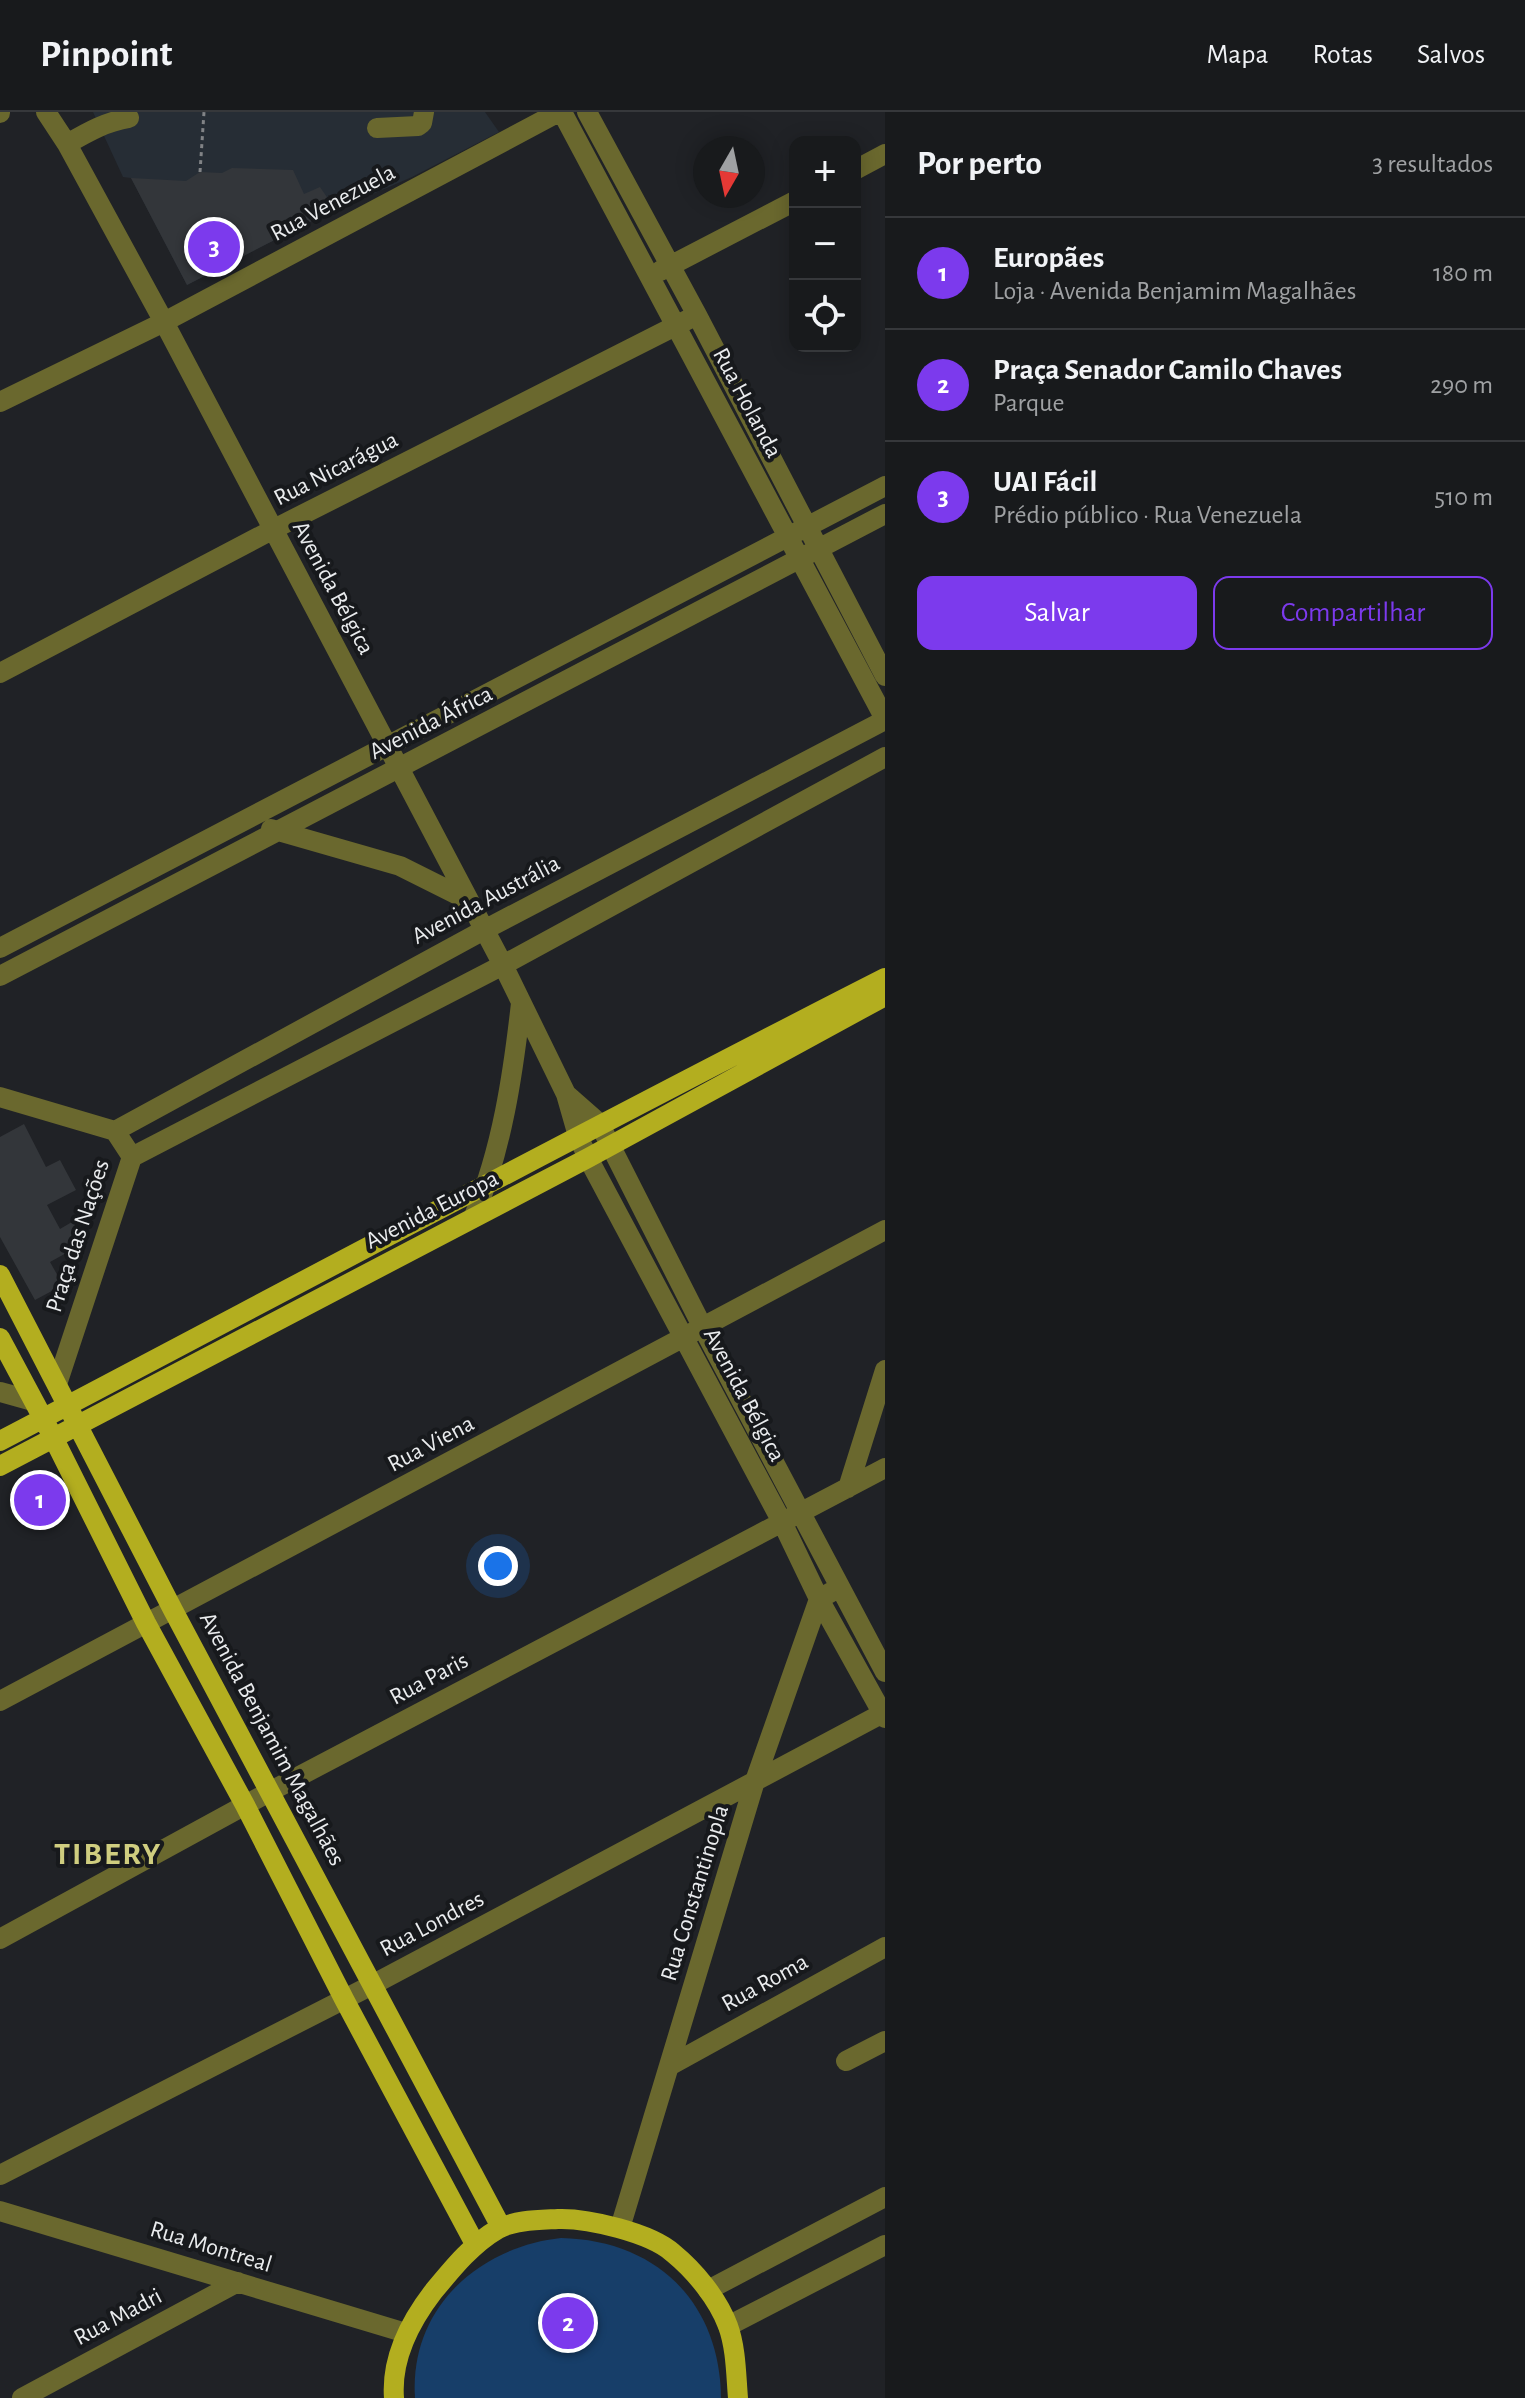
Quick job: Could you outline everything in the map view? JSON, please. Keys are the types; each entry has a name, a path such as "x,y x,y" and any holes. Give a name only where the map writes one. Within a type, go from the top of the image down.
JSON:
{"main road":[{"name":"Avenida Europa","path":"0,1441 38,1410 68,1405 487,1187 599,1123 885,978"},
{"name":"Avenida Europa","path":"0,1466 611,1146 885,996"},
{"name":"Avenida Benjamim Magalhães","path":"0,1276 79,1423 173,1610 501,2227"},
{"path":"0,1338 146,1623 475,2244"},
{"path":"394,2398 393,2382 406,2333 428,2299 475,2244 501,2227 574,2218 620,2228 672,2251 708,2290 728,2326 738,2398"}],"street":[{"name":"Avenida Bélgica","path":"46,112 67,144 164,322 388,745 503,965 566,1094 588,1158 782,1522 819,1599 884,1715"},
{"path":"377,128 418,126 422,123 424,112"},
{"name":"Rua Holanda","path":"560,112 885,720"},
{"name":"Rua Venezuela","path":"0,402 164,322 560,112"},
{"name":"Rua Holanda","path":"587,112 697,315 885,676"},
{"path":"67,144 104,124 129,118"},
{"path":"861,167 885,154"},
{"path":"650,277 789,204"},
{"name":"Rua Nicarágua","path":"0,673 272,530 697,315"},
{"name":"Avenida África","path":"0,948 885,486"},
{"name":"Avenida África","path":"0,976 885,514"},
{"name":"Avenida Austrália","path":"115,1131 484,930 885,720"},
{"path":"132,1157 503,965 885,757"},
{"path":"242,822 400,866 466,899"},
{"path":"119,886 131,907"},
{"path":"474,1216 487,1187 514,1070 521,1003"},
{"name":"Avenida Bélgica","path":"566,1094 599,1123 703,1328 885,1672"},
{"name":"Praça das Nações","path":"0,1097 115,1131 132,1157 57,1384"},
{"name":"Rua Viena","path":"0,1701 885,1230"},
{"path":"848,1488 885,1370"},
{"path":"0,1392 38,1410"},
{"name":"Rua Paris","path":"0,1939 271,1791 885,1468"},
{"path":"819,1599 840,1587"},
{"name":"Rua Constantinopla","path":"620,2228 755,1781 819,1599"},
{"name":"Rua Londres","path":"0,2175 372,1985 884,1715"},
{"name":"Rua Roma","path":"671,2065 885,1947"},
{"path":"846,2061 885,2041"},
{"path":"708,2290 885,2197"},
{"name":"Rua Montreal","path":"0,2211 406,2333"},
{"path":"728,2326 885,2245"},
{"name":"Rua Madri","path":"22,2398 238,2282"}],"path":[{"path":"200,172 204,112"}],"shaded area":[{"path":"93,112 485,112 499,132 368,196 328,195 335,209 187,285 131,178 123,177"},
{"path":"561,2238 626,2250 653,2264 676,2283 695,2306 709,2333 718,2364 721,2398 415,2398 416,2366 424,2337 437,2311 455,2288 477,2269 502,2254"}],"building":[{"path":"232,168 293,170 304,194 320,187 335,209 187,285 131,178 186,181 200,172 222,173"},
{"path":"24,1124 46,1167 60,1160 76,1190 47,1205 60,1229 77,1219 88,1241 50,1262 63,1285 35,1300 0,1237 0,1137"}],"place":[{"name":"UAI Fácil","path":"214,247"},
{"name":"Europães","path":"40,1500"},
{"name":"Praça Senador Camilo Chaves","path":"568,2323"}],"district":[{"name":"TIBERY","path":"108,1854"}]}
